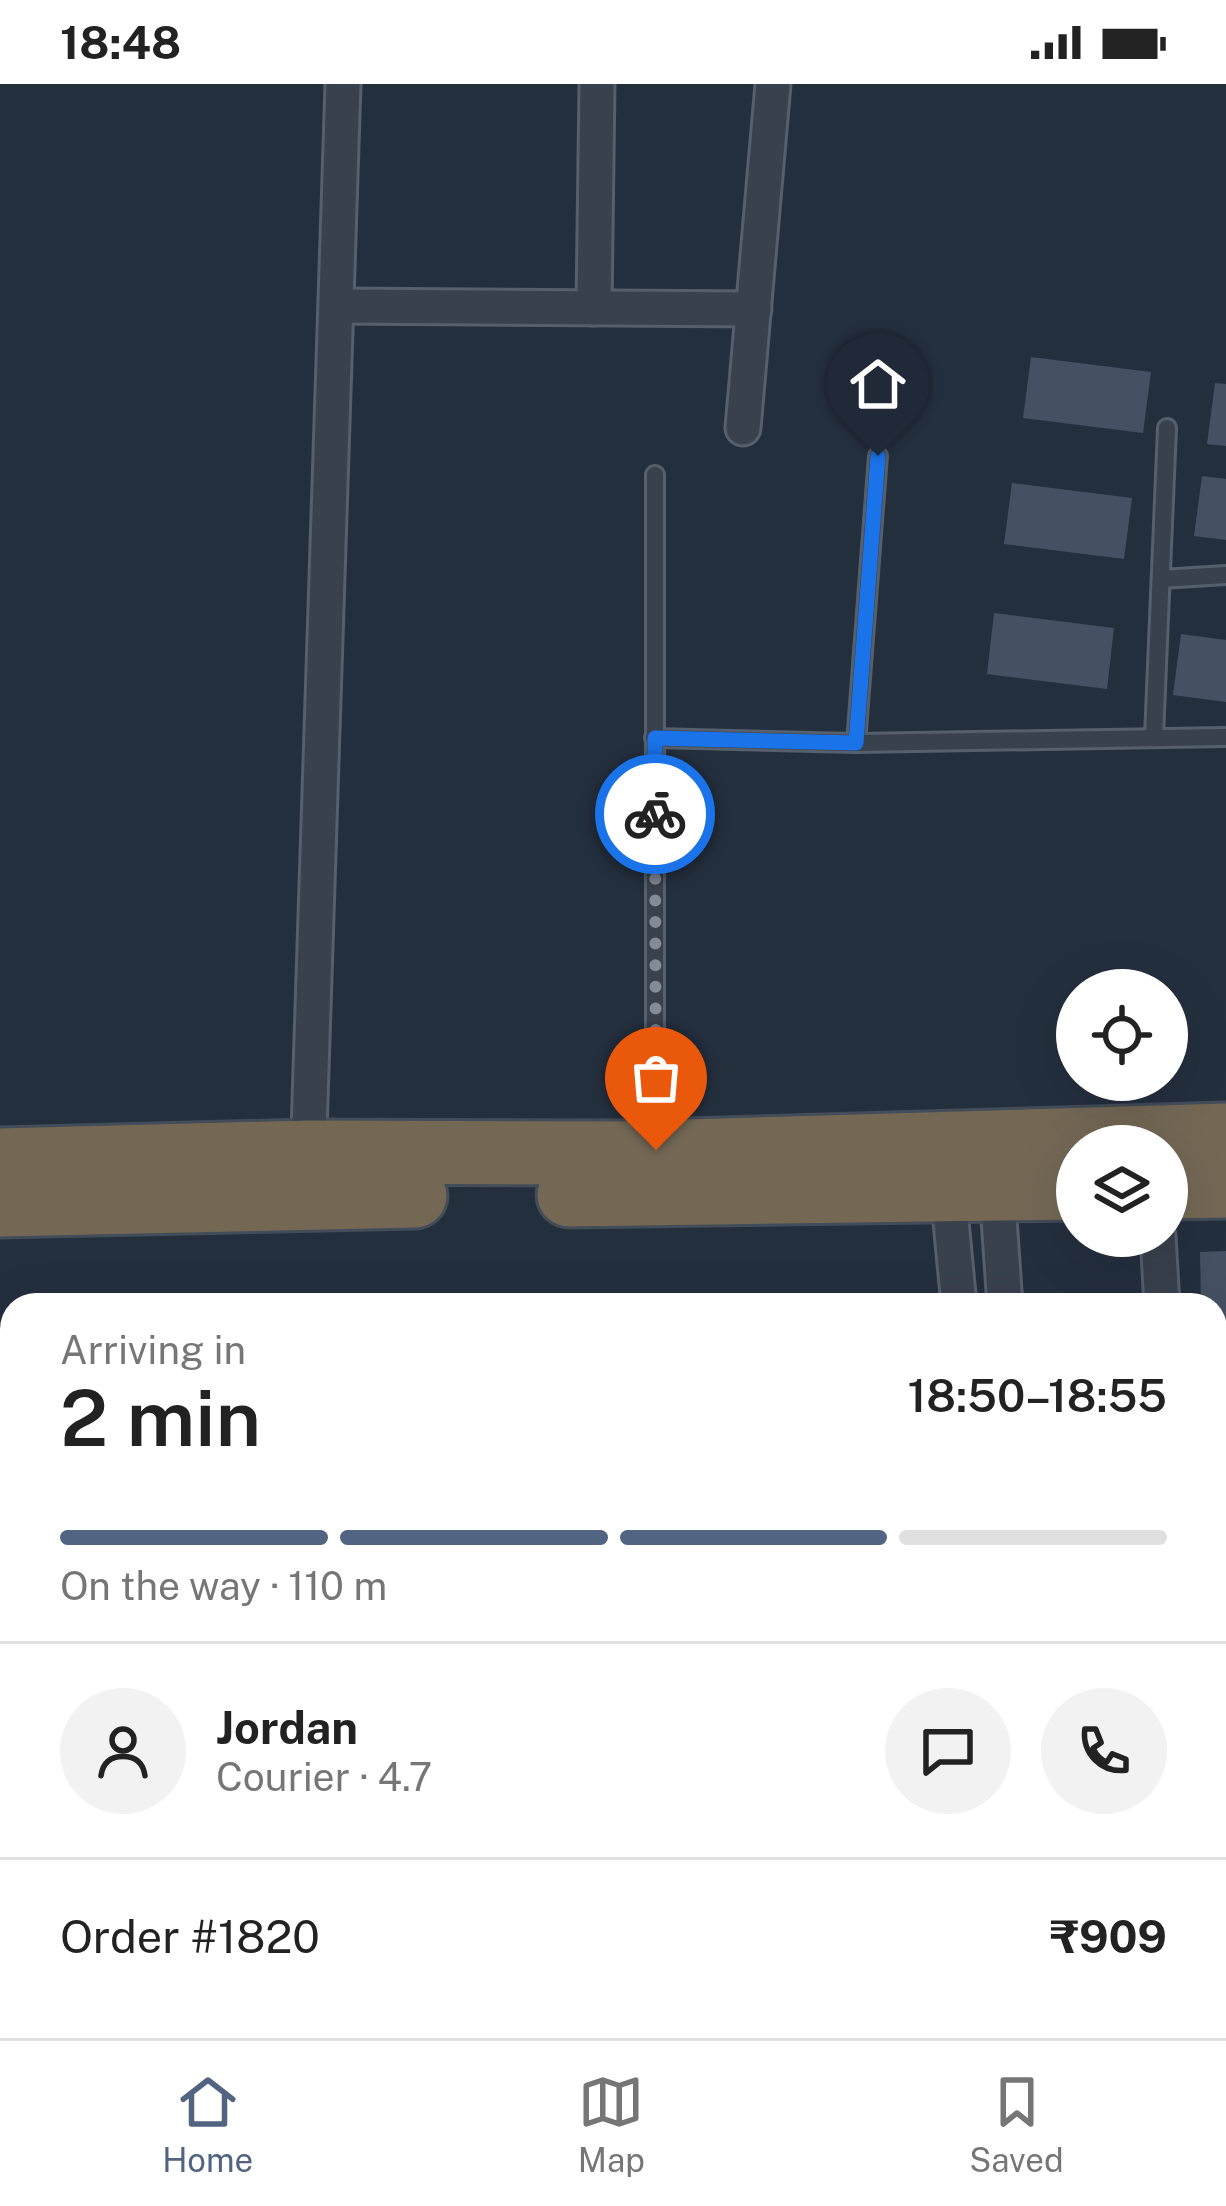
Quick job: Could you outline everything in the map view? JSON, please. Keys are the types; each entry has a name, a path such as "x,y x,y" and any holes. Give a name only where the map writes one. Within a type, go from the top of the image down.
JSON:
{"highway":[{"path":"0,1205 308,1174 656,1150 1226,1135"},
{"path":"0,1160 308,1174 1056,1189"},
{"path":"1188,1187 1226,1186"}],"street":[{"path":"308,1174 343,84"},
{"path":"594,308 596,84"},
{"path":"743,428 773,84"},
{"path":"337,306 754,309"},
{"path":"960,1293 973,1190"},
{"path":"973,1190 1002,1293"},
{"path":"1159,1257 1161,1293"}],"lane":[{"path":"1154,737 1167,428"},
{"path":"856,743 878,456"},
{"path":"656,475 656,1150"},
{"path":"1161,579 1226,575"},
{"path":"655,738 856,743 1226,737"}],"building":[{"path":"1031,357 1151,372 1143,433 1023,418"},
{"path":"1215,383 1226,384 1226,446 1207,444"},
{"path":"1202,476 1226,479 1226,540 1194,536"},
{"path":"1012,483 1132,498 1124,559 1004,544"},
{"path":"994,613 1114,628 1107,689 987,674"},
{"path":"1181,634 1226,640 1226,702 1173,695"},
{"path":"1226,1251 1226,1293 1201,1293 1200,1252"}],"way so far":[{"path":"655,814 656,1150"}],"route":[{"path":"655,814 655,738 856,743 878,456"}]}
